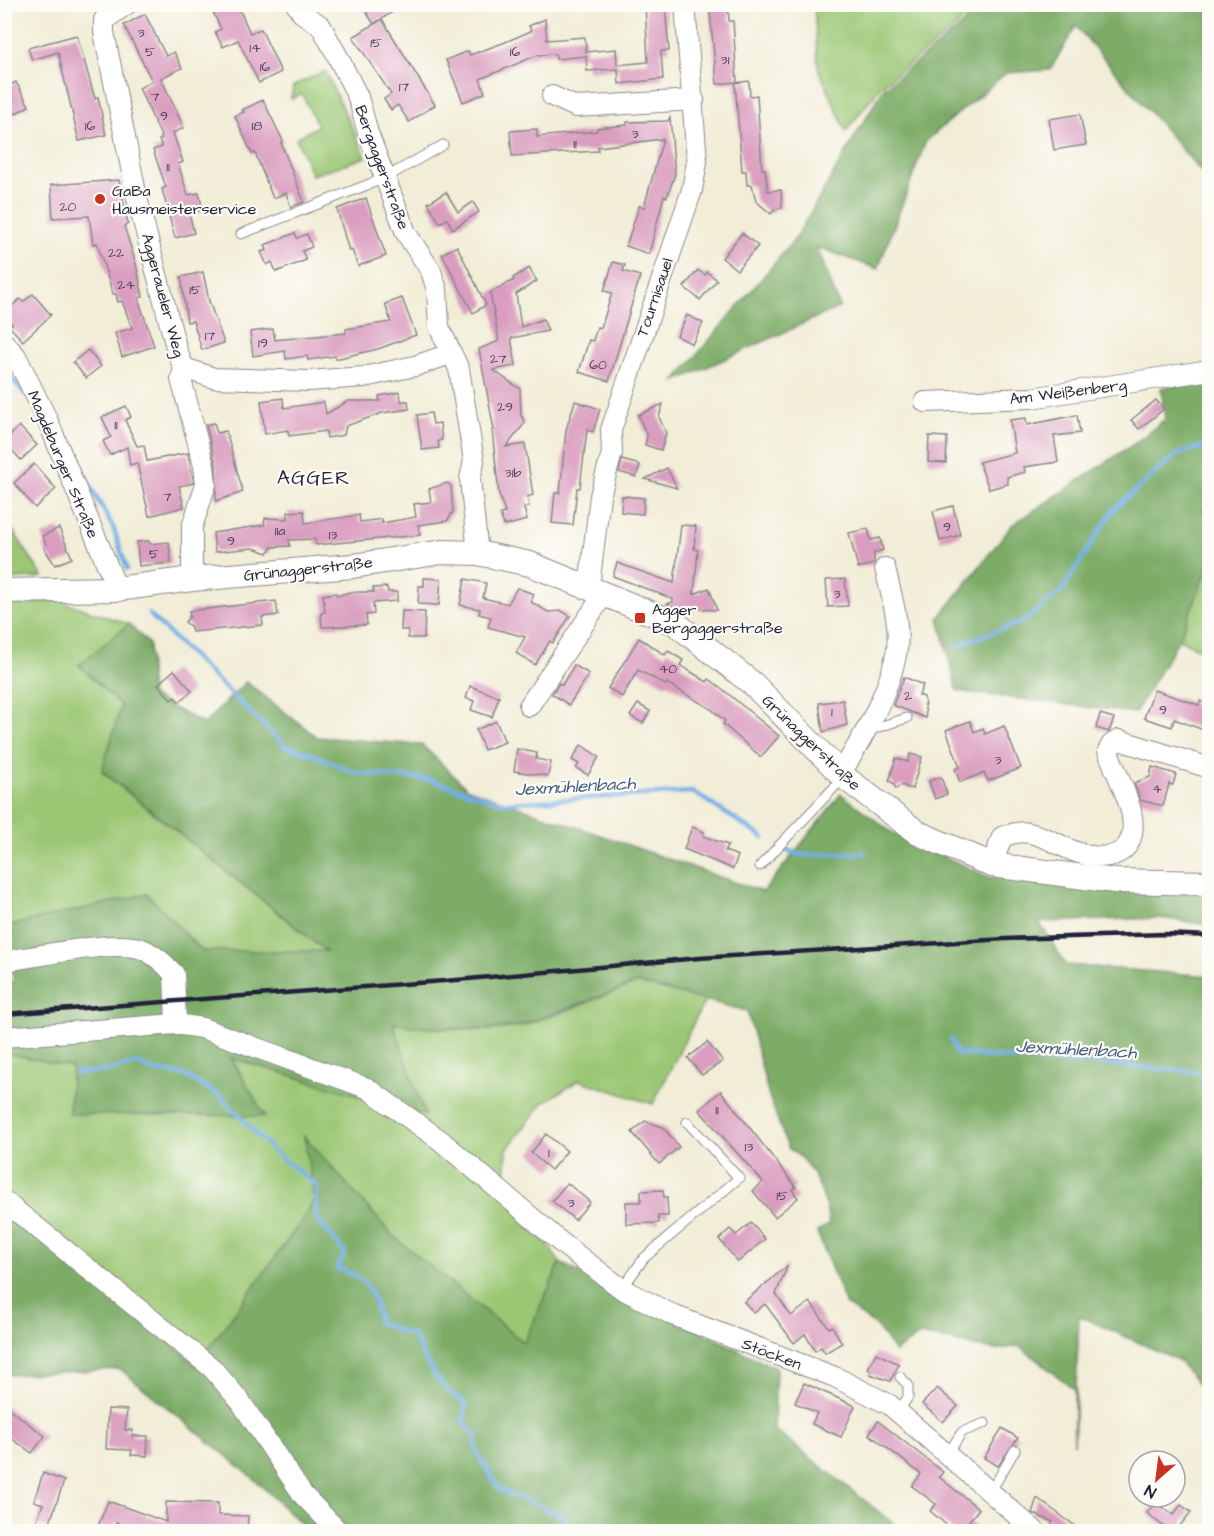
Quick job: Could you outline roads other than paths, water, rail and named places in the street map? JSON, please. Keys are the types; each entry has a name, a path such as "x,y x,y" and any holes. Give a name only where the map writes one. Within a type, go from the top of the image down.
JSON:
{"street":[{"name":"Aggeraueler Weg","path":"127,4 104,20 104,32 137,198 177,351 184,368 214,378 308,381 364,377 415,366 450,354"},
{"name":"Tournisauel","path":"597,591 600,496 612,453 611,430 692,190 697,162 685,4"},
{"name":"Bergaggerstraße","path":"305,7 321,26 358,97 406,233 431,271 437,290 439,327 459,369 474,461 470,479 478,553"},
{"path":"552,96 576,107 694,100"},
{"name":"Magdeburger Straße","path":"4,343 16,356 47,419 117,589"},
{"path":"184,368 181,379 204,466 206,484 192,526 192,579"},
{"name":"Am Weißenberg","path":"925,402 1031,398 1209,370"},
{"name":"Grünaggerstraße","path":"4,591 117,589 192,579 353,566 441,552 478,553 530,564 675,623 753,684 842,775 918,833 992,866 1115,881 1209,883"},
{"path":"842,775 868,731 896,654 896,616 885,568"},
{"path":"529,706 597,591"},
{"path":"992,866 1002,837 1015,832 1043,837 1078,853 1111,856 1118,855 1125,850 1133,833 1130,809 1108,751 1112,744 1119,740 1209,768"},
{"path":"4,961 117,946 141,949 160,959 174,974 176,1024"},
{"name":"Stöcken","path":"4,1037 176,1024 202,1028 367,1088 407,1114 564,1245 622,1289 675,1316 835,1377 898,1411 1036,1532"},
{"path":"4,1201 212,1368 240,1401 303,1495 339,1532"}],"lane":[{"path":"241,234 385,178 443,145"},
{"path":"868,731 907,718"},
{"path":"760,866 842,775"},
{"path":"622,1289 644,1258 739,1178 687,1122"},
{"path":"898,1411 908,1397 908,1385 900,1377"},
{"path":"947,1455 962,1432 985,1423"},
{"path":"991,1491 1015,1450"}],"waterway":[{"path":"4,369 24,393"},
{"path":"955,646 1024,621 1061,592 1113,510 1176,455 1210,444"},
{"name":"Jexmühlenbach","path":"71,451 113,527 127,569"},
{"name":"Jexmühlenbach","path":"149,614 285,746 310,753 355,773 427,779 503,803 693,792 764,838"},
{"path":"780,847 800,855 864,853"},
{"name":"Jexmühlenbach","path":"951,1039 956,1053 1210,1074"},
{"path":"75,1073 107,1071 138,1063 149,1070 184,1075 219,1095 275,1153 316,1185 316,1218 345,1253 337,1269 356,1276 362,1281 372,1295 378,1323 414,1336 441,1383 466,1404 463,1423 476,1434 476,1451 499,1489 563,1516 575,1532"}],"railway":[{"path":"4,1014 457,980 699,958 1005,939 1164,934 1210,936"}],"place":[{"name":"GaBa Hausmeisterservice","path":"100,199"},
{"name":"Agger Bergaggerstraße","path":"640,618"}],"district":[{"name":"AGGER","path":"314,477"}]}
